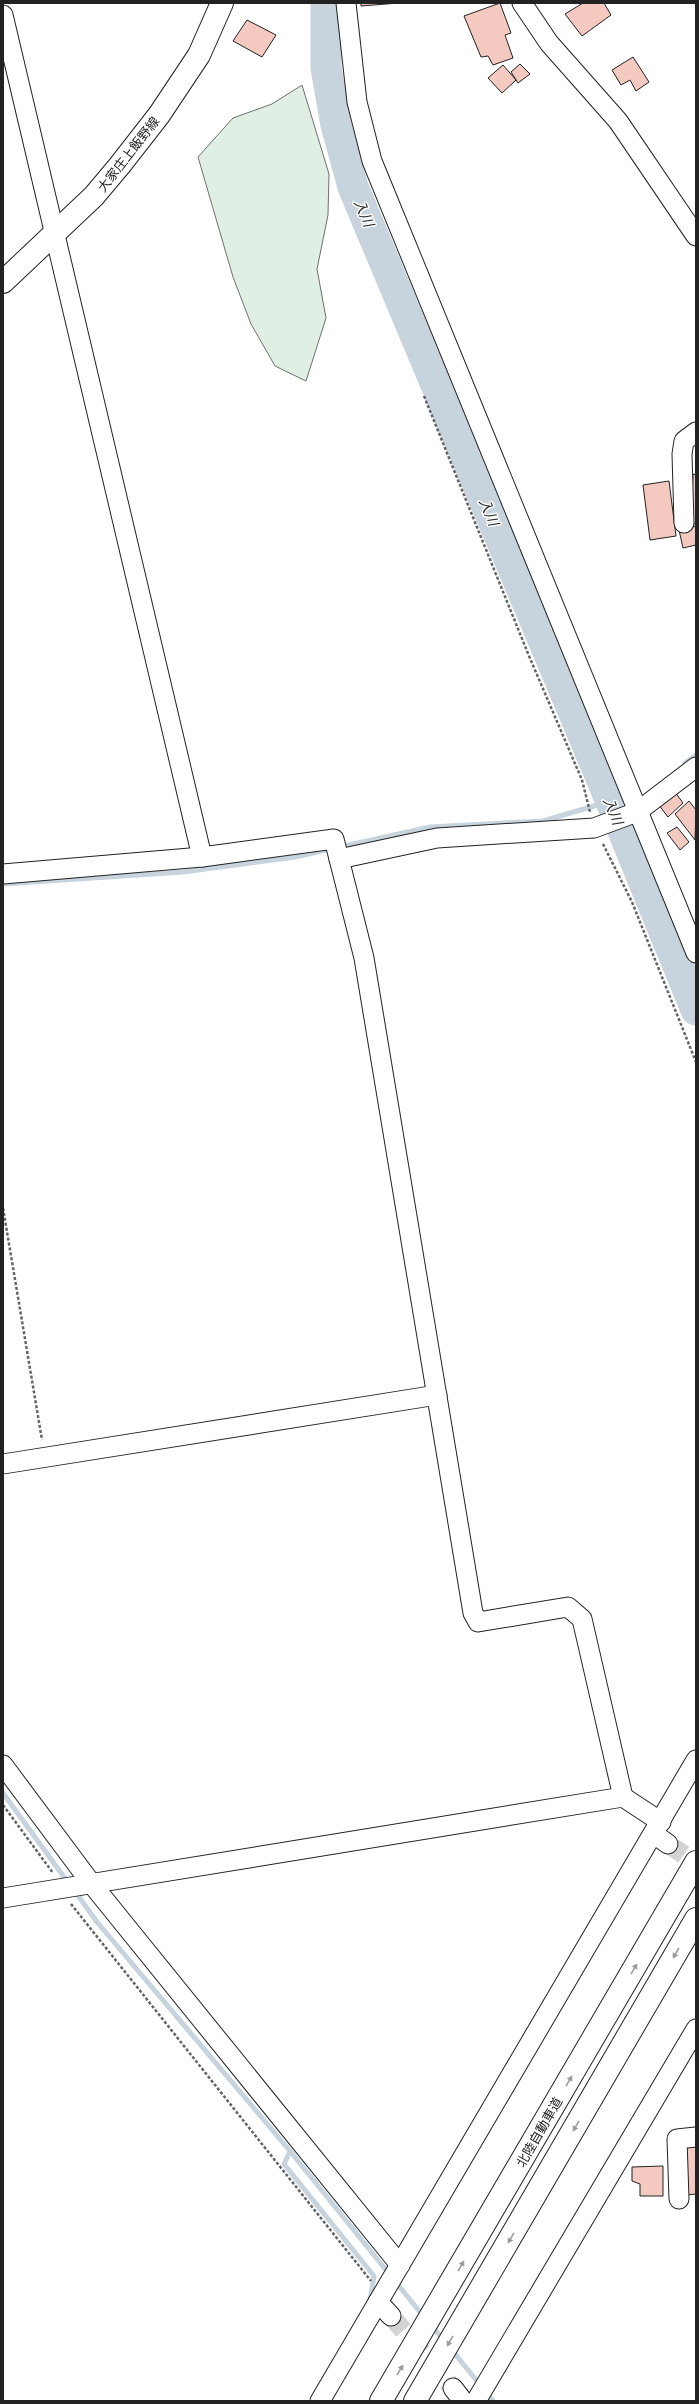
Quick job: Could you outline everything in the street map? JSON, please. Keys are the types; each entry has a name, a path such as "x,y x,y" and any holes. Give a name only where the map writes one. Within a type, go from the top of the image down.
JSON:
{"main road":[{"name":"大家庄上飯野線","path":"3,282 94,196 159,115 199,55 222,3"},
{"name":"北陸自動車道","path":"381,2401 442,2300 696,1862"},
{"path":"415,2401 696,1919"}],"street":[{"path":"346,3 357,102 372,161 637,812 696,953"},
{"path":"522,3 549,43 618,121 696,236"},
{"path":"3,15 202,857"},
{"path":"684,523 682,454 684,441 696,432"},
{"path":"339,859 437,838 598,827 637,812 696,767"},
{"path":"3,874 202,857 334,839 364,958 473,1613 478,1622 568,1607 582,1619 623,1797 661,1834"},
{"path":"3,1464 437,1395"},
{"path":"320,2401 380,2298 661,1834 696,1760"},
{"path":"3,1765 92,1883 400,2265"},
{"path":"3,1898 623,1797"},
{"path":"476,2401 694,2039"},
{"path":"679,2199 677,2139 696,2137"},
{"path":"380,2298 391,2316"}],"path":[{"path":"424,396 526,649 582,780 598,827 632,902 696,1062"},
{"path":"3,1208 45,1458"},
{"path":"3,1805 56,1876 59,1888 380,2298"}],"green space":[{"path":"302,85 329,174 328,215 317,269 326,318 306,381 275,366 251,324 233,277 198,157 233,118 272,104"}],"building":[{"path":"361,3 399,3 361,6"},
{"path":"500,3 511,33 505,35 513,58 493,65 488,56 481,57 464,16"},
{"path":"583,3 604,3 611,15 582,36 565,14"},
{"path":"247,20 276,35 262,57 233,41"},
{"path":"633,57 649,82 636,91 630,80 621,85 612,70"},
{"path":"520,64 530,74 518,83 511,72"},
{"path":"503,65 516,80 502,93 488,78"},
{"path":"693,474 696,475 696,524 691,524"},
{"path":"669,481 676,536 650,540 643,485"},
{"path":"696,526 696,545 683,548 679,530"},
{"path":"675,792 683,803 668,817 658,804"},
{"path":"689,801 696,810 695,840 675,814"},
{"path":"677,827 689,842 680,850 667,833"},
{"path":"696,2144 696,2194 687,2195 686,2145"},
{"path":"663,2166 663,2196 640,2196 640,2184 632,2181 632,2167"}],"waterway":[{"name":"入川","path":"326,3 326,68 336,125 353,187 614,809 696,1010"},
{"path":"685,763 696,755"},
{"path":"3,884 183,872 295,857 430,827 543,821 611,801"},
{"path":"614,809 630,802"},
{"path":"3,1793 69,1884"},
{"path":"74,1890 97,1922 290,2151 390,2275"},
{"path":"290,2151 284,2164 374,2276 370,2301"},
{"path":"395,2281 424,2317"},
{"path":"432,2326 444,2341"},
{"path":"451,2349 481,2386"},
{"path":"486,2392 493,2401"}],"tunnel":[{"path":"668,1844 696,1863"},
{"path":"391,2316 453,2388"}]}
